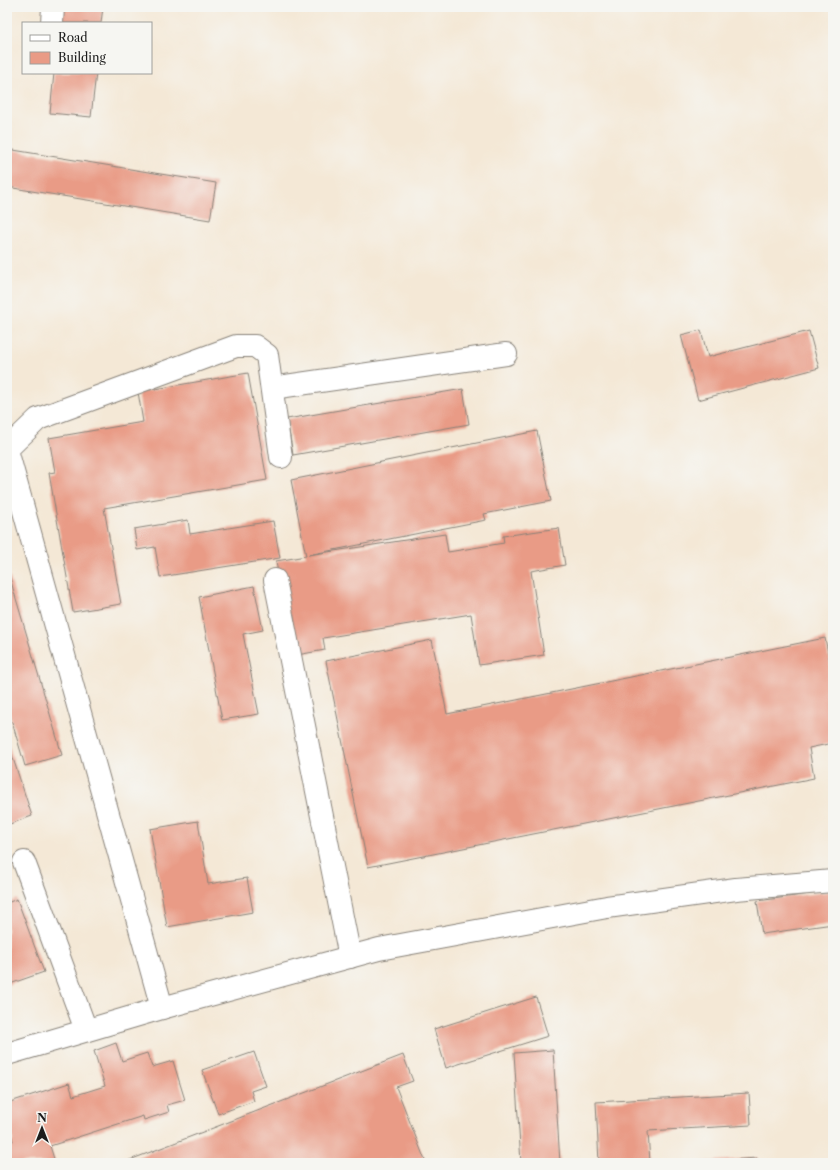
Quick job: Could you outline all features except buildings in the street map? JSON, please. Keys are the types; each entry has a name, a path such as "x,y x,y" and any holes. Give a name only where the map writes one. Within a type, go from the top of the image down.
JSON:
{"street":[{"path":"52,22 53,7"},
{"path":"162,1008 7,449 38,419 236,346 254,346 267,355 281,457"},
{"path":"272,388 506,354"},
{"path":"275,580 350,957"},
{"path":"24,862 86,1030"},
{"path":"7,1054 162,1008 379,949 607,907 736,889 833,881"}]}
